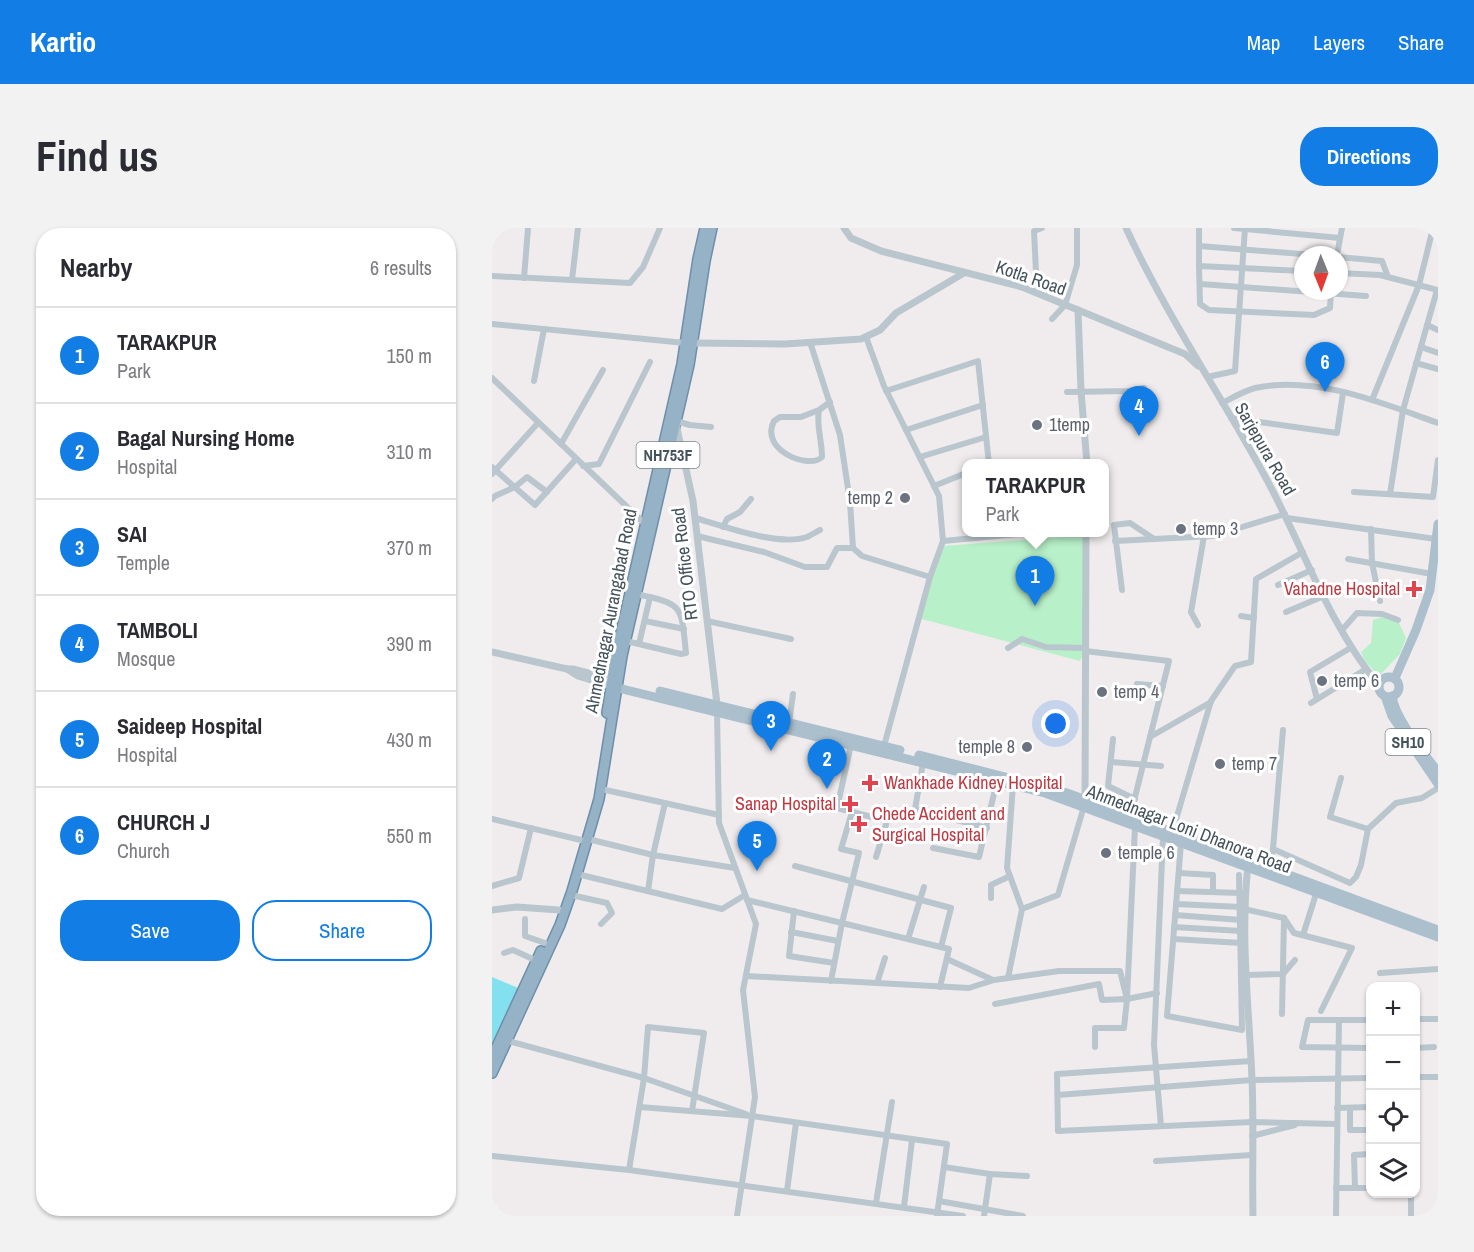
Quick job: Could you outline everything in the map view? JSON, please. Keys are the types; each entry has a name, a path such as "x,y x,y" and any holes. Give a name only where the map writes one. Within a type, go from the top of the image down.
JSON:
{"highway":[{"name":"Ahmednagar Aurangabad Road","path":"492,1058 545,943 585,840 645,524 689,343 698,259 705,228"},
{"name":"NH753F","path":"492,1073 560,926 601,789 614,684 676,421 712,228"}],"main road":[{"path":"1395,678 1430,590 1438,524"},
{"path":"1385,677 1395,678 1399,689 1388,696 1378,689 1378,684 1385,677"},
{"name":"Ahmednagar Loni Dhanora Road","path":"614,684 789,723 1048,787 1136,826 1248,864 1316,894 1438,937"},
{"name":"SH10","path":"1388,696 1402,721 1438,770"},
{"name":"SH10","path":"1388,696 1388,708 1438,786"},
{"name":"Ahmednagar Loni Dhanora Road","path":"717,707 851,745 1085,803 1130,817 1181,843 1248,864 1269,868 1438,930"}],"street":[{"path":"524,278 528,228"},
{"path":"572,280 578,228"},
{"path":"492,276 630,283 643,267 660,228"},
{"name":"Kotla Road","path":"844,228 851,238 881,251 1022,287 1065,304 1185,354 1205,375"},
{"path":"1037,293 1034,231 1042,228"},
{"path":"1052,319 1065,304 1077,266 1077,228"},
{"name":"Sarjepura Road","path":"1126,228 1205,375 1286,516 1342,630 1378,684"},
{"path":"1199,228 1200,304 1209,310 1314,315 1330,308 1330,300"},
{"path":"1234,228 1340,238"},
{"path":"1339,246 1342,228"},
{"path":"1372,400 1419,285 1433,228"},
{"path":"1205,375 1235,371 1245,229"},
{"path":"1199,246 1294,254"},
{"path":"1348,257 1382,261 1388,277"},
{"path":"1199,266 1294,271"},
{"path":"492,324 689,343 810,342 866,337 880,330 896,313 964,273"},
{"path":"1348,274 1388,277 1438,290 1435,309 1427,325 1403,410 1389,494"},
{"path":"1200,284 1294,290"},
{"path":"1348,294 1366,296"},
{"path":"1078,310 1087,459"},
{"path":"1427,325 1438,330"},
{"path":"534,381 544,329"},
{"path":"866,337 886,391 939,496 943,542 930,577 884,746"},
{"path":"810,342 840,435 850,502 853,548"},
{"path":"1421,347 1438,353"},
{"path":"886,391 978,361 988,459"},
{"path":"583,466 599,464 650,362"},
{"path":"1416,363 1438,369"},
{"path":"561,444 603,370"},
{"path":"492,378 645,524"},
{"path":"1222,403 1253,389 1282,384 1343,393 1372,400 1438,423"},
{"path":"1067,392 1129,391 1144,388"},
{"path":"1231,418 1337,433 1343,393"},
{"path":"819,410 818,428 822,457 818,460 803,460 775,446 770,432 774,421 780,417 801,417 819,410 830,402"},
{"path":"906,430 983,405"},
{"path":"676,421 711,427"},
{"name":"RTO Office Road","path":"676,421 695,518 717,707"},
{"path":"538,423 493,470 535,505 576,459"},
{"path":"920,457 986,436"},
{"path":"1354,492 1433,497 1438,460"},
{"path":"934,486 962,475"},
{"path":"493,496 515,487 527,477 547,492"},
{"path":"723,526 727,519 740,512 751,499"},
{"path":"1115,542 1213,536 1286,516 1436,538"},
{"path":"695,518 779,539 807,537 820,530"},
{"path":"1122,590 1114,525 1130,523 1155,539"},
{"path":"1371,529 1372,563 1380,601"},
{"path":"697,536 764,552 805,567 827,567 837,548 853,548 862,556 930,577"},
{"path":"1198,625 1191,612 1204,536"},
{"path":"943,542 969,537"},
{"path":"1022,909 1058,895 1085,803 1086,537"},
{"path":"1161,1126 1154,1045 1168,835 1211,701 1235,666 1251,662 1256,579 1303,552"},
{"path":"1348,559 1432,574"},
{"path":"1278,585 1312,570"},
{"path":"626,640 681,654 686,652 683,621 675,606 671,602 636,594"},
{"path":"1286,612 1324,596"},
{"path":"639,644 650,597"},
{"path":"1342,630 1357,613 1382,614 1398,620"},
{"path":"1241,616 1254,618"},
{"path":"645,621 684,629"},
{"path":"707,621 791,639"},
{"path":"1008,648 1022,639 1046,647 1169,661 1130,817"},
{"path":"1352,647 1310,672 1314,701 1366,669"},
{"path":"492,652 567,669 578,676 614,684"},
{"path":"1137,684 1163,686"},
{"path":"789,723 793,694"},
{"path":"1150,737 1211,701"},
{"path":"717,707 719,823 756,924 743,990 755,1097 737,1216"},
{"path":"1269,868 1273,849 1282,730"},
{"path":"1113,739 1108,786 1135,799"},
{"path":"851,745 837,808 887,821 876,857"},
{"path":"1111,762 1161,766"},
{"path":"923,763 915,809 987,828"},
{"path":"1341,778 1330,816 1368,829"},
{"path":"933,848 979,857 997,781"},
{"path":"1008,978 1022,909 1007,868 1013,785"},
{"path":"1273,849 1350,883 1362,865 1363,848 1368,829 1396,803 1422,798 1438,786"},
{"path":"601,789 719,815"},
{"path":"648,891 653,855 665,803"},
{"path":"831,981 842,922 859,853 841,849 852,812"},
{"path":"492,819 653,855 735,868"},
{"path":"1095,1047 1095,1028 1124,1028 1136,826"},
{"path":"492,886 519,878 531,828"},
{"path":"1181,843 1167,1016 1242,1030 1241,920 1248,864"},
{"path":"795,866 951,908 941,947"},
{"path":"1179,873 1213,875 1213,892"},
{"path":"577,874 722,909 746,897 949,949 940,987"},
{"path":"1239,875 1243,908 1252,1080 1253,1216"},
{"path":"991,898 991,885 1010,876"},
{"path":"909,939 924,886"},
{"path":"1177,891 1241,893"},
{"path":"1303,935 1316,894"},
{"path":"571,895 607,903 612,913 601,924"},
{"path":"1176,904 1243,908 1284,918 1294,933 1352,948 1321,1011"},
{"path":"492,910 517,907 559,910"},
{"path":"794,911 789,956 834,963"},
{"path":"1175,915 1241,920"},
{"path":"1282,1014 1284,918"},
{"path":"525,919 525,936 545,943"},
{"path":"1174,927 1241,931"},
{"path":"791,932 838,941"},
{"path":"1174,939 1241,944"},
{"path":"504,953 513,950 537,961"},
{"path":"878,983 885,958"},
{"path":"946,959 994,980"},
{"path":"1246,975 1283,974 1295,960"},
{"path":"1158,965 1172,965"},
{"path":"1380,973 1438,969"},
{"path":"746,976 969,988 994,980 1059,971 1120,971 1127,999"},
{"path":"995,1004 1099,984 1102,1000 1127,999 1157,993"},
{"path":"1420,1019 1438,1018"},
{"path":"1366,1020 1308,1020 1302,1047 1366,1048"},
{"path":"1336,1216 1339,1020"},
{"path":"629,1170 644,1078 648,1027 704,1033 692,1111"},
{"path":"508,1041 644,1078 752,1116"},
{"path":"1420,1048 1434,1047"},
{"path":"1251,1061 1057,1074 1058,1131 1252,1122 1337,1124"},
{"path":"1420,1077 1438,1077"},
{"path":"1058,1095 1252,1080 1366,1078"},
{"path":"876,1203 892,1102"},
{"path":"640,1107 752,1116 947,1144 938,1214"},
{"path":"1337,1108 1366,1107"},
{"path":"1350,1108 1350,1130 1366,1130"},
{"path":"1252,1136 1302,1123"},
{"path":"787,1191 796,1124"},
{"path":"904,1207 912,1140"},
{"path":"1355,1188 1354,1155 1366,1154"},
{"path":"1156,1161 1252,1155"},
{"path":"492,1156 629,1170 963,1216"},
{"path":"944,1167 990,1174 1027,1176"},
{"path":"984,1216 990,1174"},
{"path":"1336,1188 1366,1188"},
{"path":"1411,1216 1412,1198"},
{"path":"939,1201 1023,1216"}],"green space":[{"path":"1088,537 1085,651 1080,661 918,618 943,546"},
{"path":"1382,617 1399,623 1406,638 1400,654 1379,676 1365,661 1361,652 1371,643 1373,620"}],"water":[{"path":"492,977 523,990 492,1057"}],"place":[{"name":"CHURCH J","path":"1325,392"},
{"name":"1temp","path":"1037,425"},
{"name":"TAMBOLI","path":"1139,436"},
{"name":"temp 2","path":"905,498"},
{"name":"temp 3","path":"1181,529"},
{"name":"Vahadne Hospital","path":"1414,589"},
{"name":"TARAKPUR","path":"1035,606"},
{"name":"temp 6","path":"1322,681"},
{"name":"temp 4","path":"1102,692"},
{"name":"temple 8","path":"1027,747"},
{"name":"SAI","path":"771,751"},
{"name":"temp 7","path":"1220,764"},
{"name":"Wankhade Kidney Hospital","path":"870,783"},
{"name":"Bagal Nursing Home","path":"827,789"},
{"name":"Sanap Hospital","path":"850,804"},
{"name":"Chede Accident and Surgical Hospital","path":"859,824"},
{"name":"temple 6","path":"1106,853"},
{"name":"Saideep Hospital","path":"757,871"}]}
